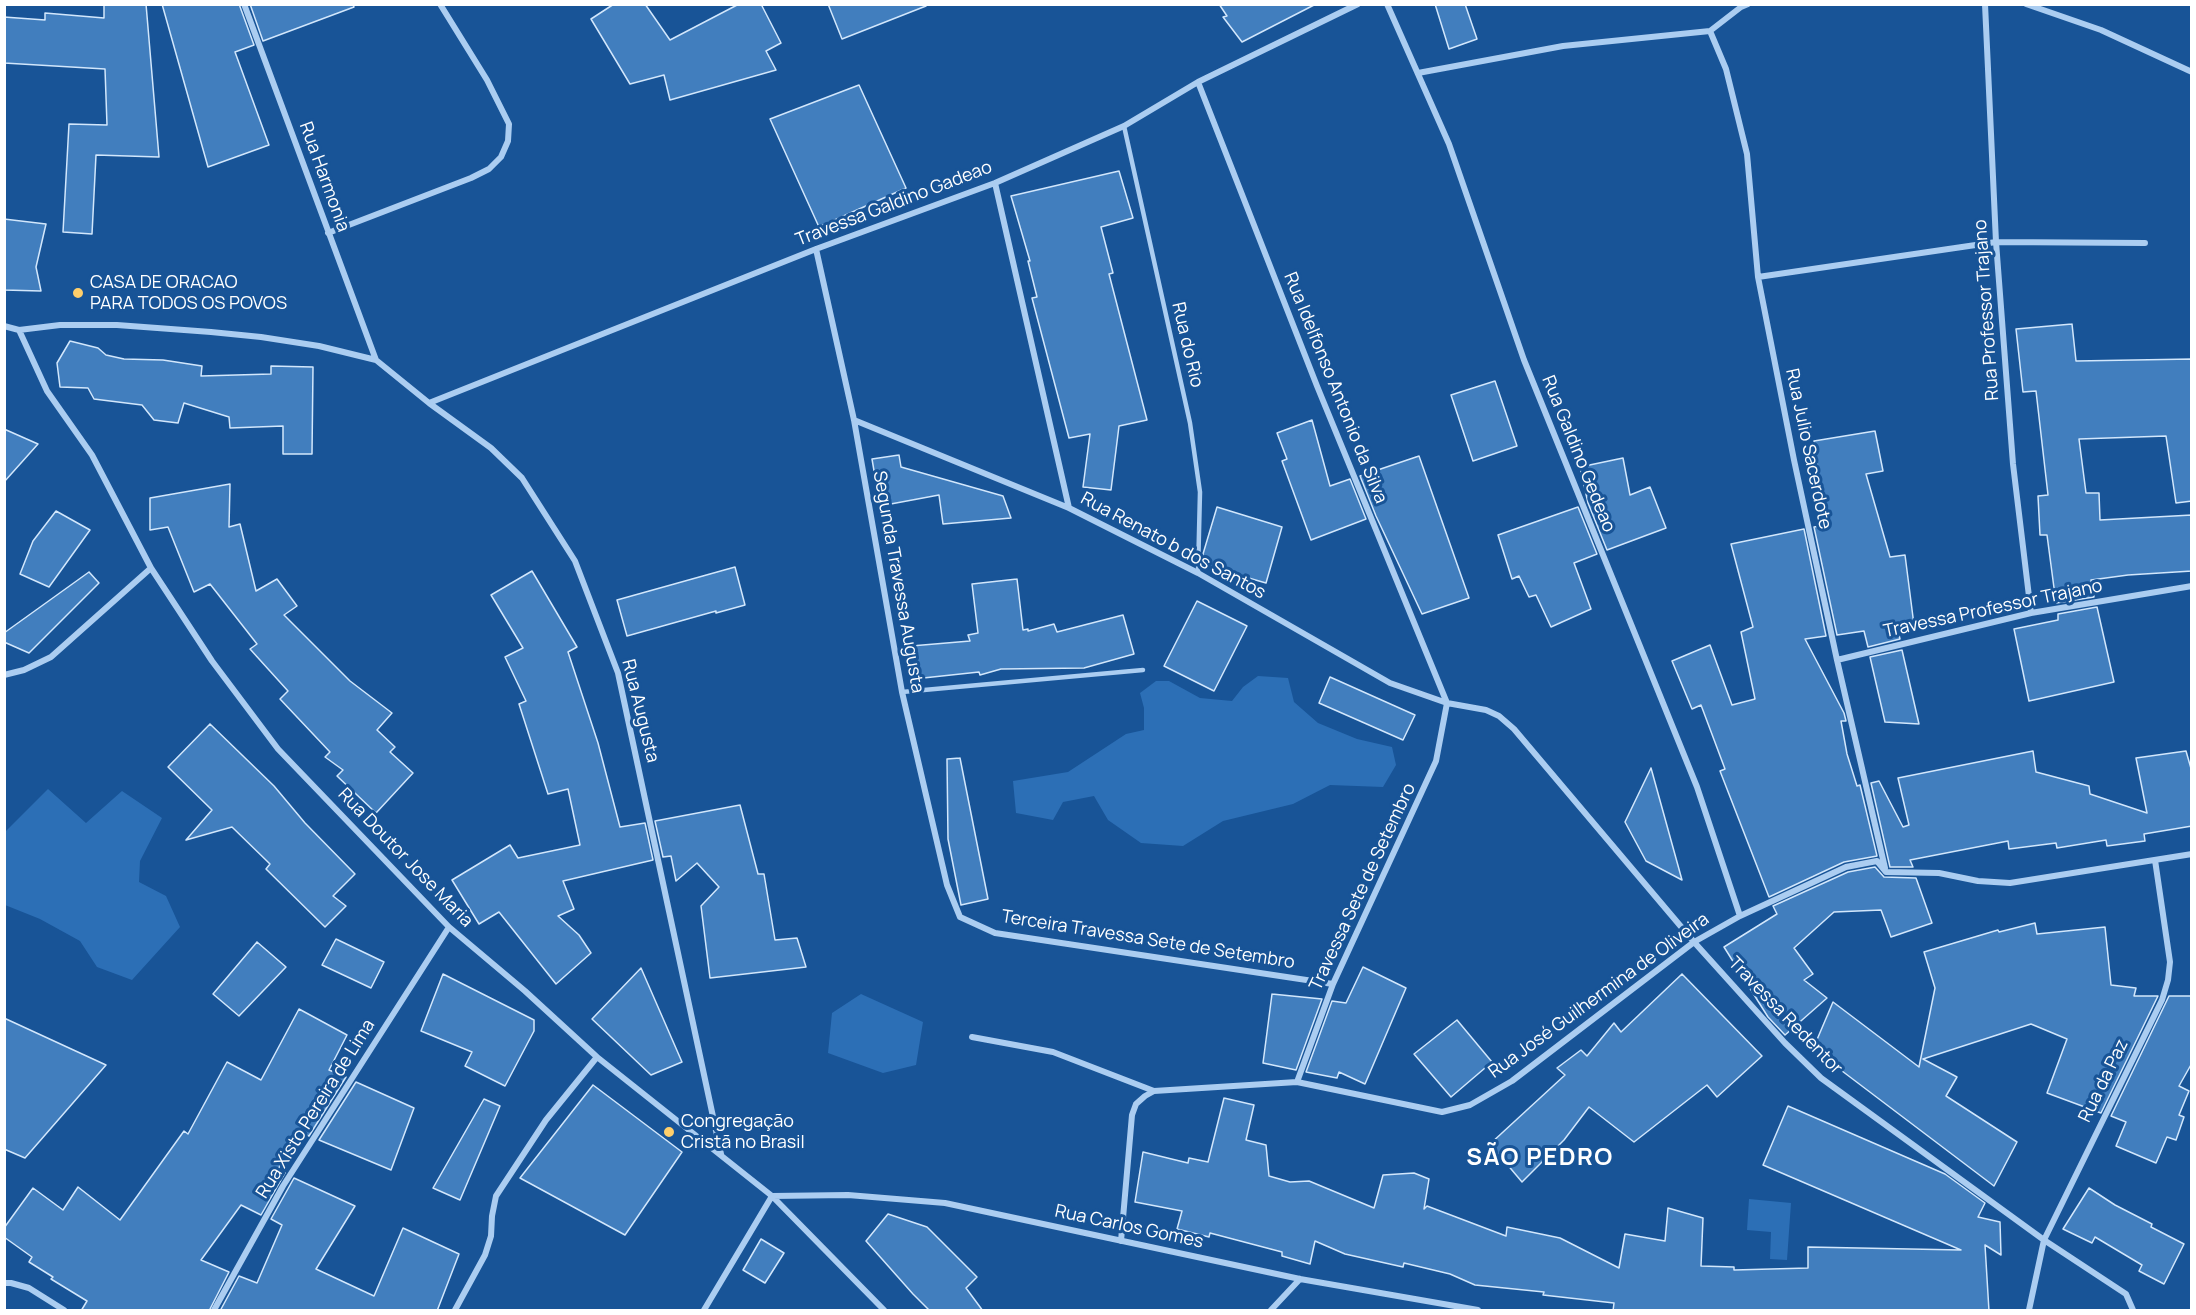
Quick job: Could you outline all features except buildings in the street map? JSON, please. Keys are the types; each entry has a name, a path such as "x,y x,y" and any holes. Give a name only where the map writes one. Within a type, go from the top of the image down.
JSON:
{"street":[{"name":"Rua Harmonia","path":"244,4 376,360"},
{"path":"328,233 471,178 489,169 501,157 508,141 508,124 487,80 440,4"},
{"name":"Travessa Galdino Gadeao","path":"429,403 816,249 995,183 1124,126 1198,82 1358,4"},
{"name":"Rua Galdino Gedeao","path":"1387,4 1449,144 1524,360 1697,788 1740,916"},
{"path":"1418,73 1563,46 1710,31 1748,4"},
{"name":"Rua Professor Trajano","path":"1985,4 1996,242 2013,464 2031,613"},
{"path":"2026,4 2101,30 2192,72"},
{"name":"Rua Julio Sacerdote","path":"1710,31 1726,69 1746,154 1758,277 1837,660 1886,872"},
{"name":"Rua Idelfonso Antonio da Silva","path":"1198,82 1313,375 1447,703"},
{"path":"995,183 1069,508"},
{"path":"1758,277 1996,242 2145,243"},
{"name":"Segunda Travessa Augusta","path":"816,249 854,420 902,692 947,885 960,917"},
{"path":"4,326 18,330 60,325 117,325 211,332 319,346 376,360"},
{"name":"Rua Doutor Jose Maria","path":"18,330 47,391 92,455 151,568 212,661 278,749 449,927 525,991 597,1057 772,1196 884,1311"},
{"name":"Rua Augusta","path":"376,360 429,403 491,448 522,478 575,561 618,673 721,1154"},
{"name":"Rua Renato b dos Santos","path":"854,420 1069,508 1198,573 1390,683 1447,703 1472,707"},
{"path":"4,675 24,670 51,657 151,568"},
{"name":"Travessa Professor Trajano","path":"1837,660 2031,613 2192,586"},
{"name":"Travessa Sete de Setembro","path":"1297,1082 1333,984 1436,761 1447,703"},
{"name":"Travessa Redentor","path":"1472,707 1499,716 1514,729 1694,942 1785,1043 1821,1078 2044,1240 2126,1294 2133,1311"},
{"name":"Rua José Guilhermina de Oliveira","path":"1154,1091 1297,1082 1442,1112 1470,1105 1512,1081 1694,942 1740,916 1846,867 1877,861 1886,872 1938,873 1978,881 2010,883 2192,854"},
{"name":"Rua da Paz","path":"2029,1311 2044,1240 2162,1000 2168,981 2170,962 2155,860"},
{"name":"Terceira Travessa Sete de Setembro","path":"960,917 995,933 1333,984"},
{"name":"Rua Xisto Pereira de Lima","path":"214,1311 283,1186 449,927"},
{"path":"972,1037 1053,1052 1154,1091"},
{"path":"455,1311 485,1256 491,1236 496,1196 546,1120 597,1057"},
{"path":"1121,1241 1132,1114 1136,1104 1154,1091"},
{"name":"Rua Carlos Gomes","path":"772,1196 848,1195 945,1203 1300,1279 1478,1311"},
{"path":"704,1311 772,1196"},
{"path":"1271,1311 1300,1279"},
{"path":"4,1283 11,1282 29,1288 64,1311"}],"lane":[{"name":"Rua do Rio","path":"1124,126 1190,423 1199,477 1198,573"},
{"path":"902,692 1143,670"}],"shaded area":[{"path":"1258,676 1288,678 1294,702 1318,723 1357,739 1392,747 1396,765 1383,787 1330,785 1293,804 1223,821 1183,846 1141,843 1108,820 1094,796 1063,802 1053,820 1016,813 1013,781 1068,772 1126,734 1144,730 1144,708 1140,693 1156,681 1169,681 1200,698 1232,701 1243,687"},
{"path":"48,789 86,823 122,791 162,818 140,861 139,882 166,896 180,927 132,980 97,967 80,941 40,919 5,905 5,832"},
{"path":"861,994 923,1022 916,1065 883,1073 828,1053 832,1013"},
{"path":"1749,1199 1791,1203 1787,1260 1770,1259 1771,1232 1747,1230"}],"place":[{"name":"CASA DE ORACAO PARA TODOS OS POVOS","path":"78,293"},
{"name":"Congregação Cristã no Brasil","path":"669,1132"}],"district":[{"name":"SÃO PEDRO","path":"1540,1158"}]}
